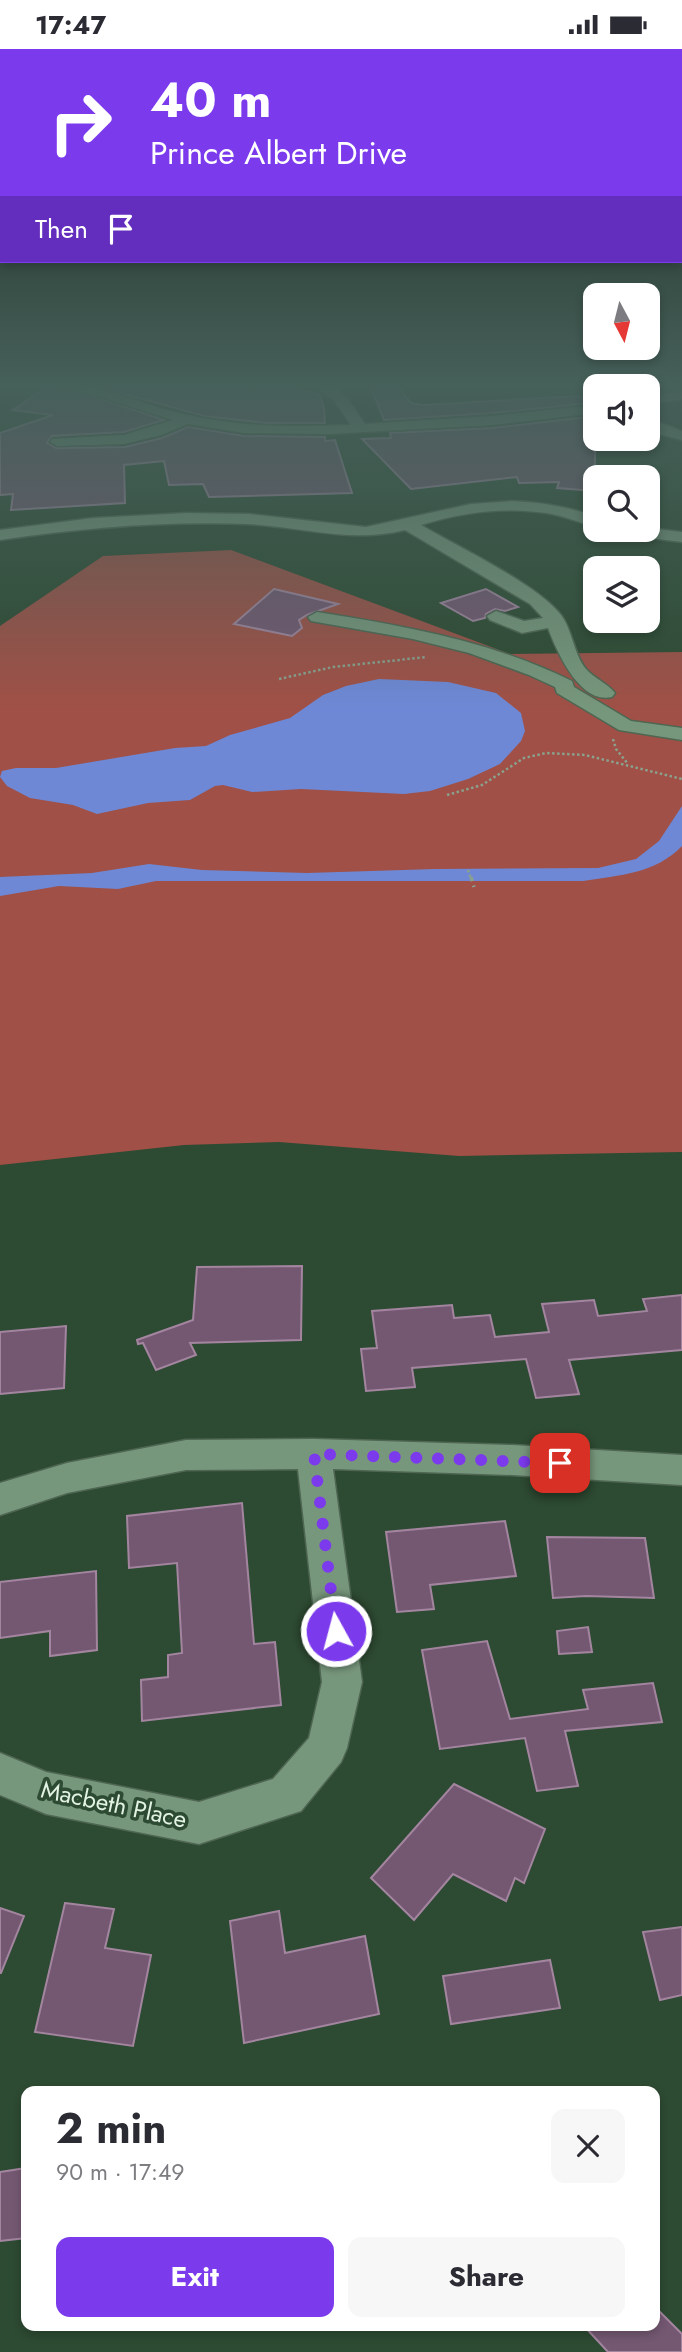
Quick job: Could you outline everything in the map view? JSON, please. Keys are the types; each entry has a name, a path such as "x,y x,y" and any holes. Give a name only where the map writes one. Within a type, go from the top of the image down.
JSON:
{"street":[{"path":"0,535 177,517 284,521 364,532 509,504 535,505 583,517"},
{"path":"408,525 536,600 555,622 569,658 581,675 601,691 682,727"},
{"path":"660,530 682,530"},
{"path":"660,531 682,537"},
{"path":"496,616 523,627 555,622"},
{"path":"317,617 417,633 505,657 565,685 564,688 626,726 682,734"},
{"path":"0,1499 66,1478 186,1455 314,1454 512,1460 682,1470"},
{"name":"Macbeth Place","path":"0,1774 46,1793 199,1823 286,1796 327,1748 342,1682 314,1454"}],"path":[{"path":"279,679 333,667 434,656"},
{"path":"447,795 485,783 532,755 580,755 611,760 682,779"},
{"path":"468,870 474,887"}],"shaded area":[{"path":"231,550 510,654 682,652 682,1152 459,1156 279,1142 184,1145 0,1165 0,626 103,556"}],"water":[{"path":"379,679 448,682 496,693 521,713 525,731 521,741 500,764 468,779 430,791 404,794 301,789 252,792 223,785 215,786 190,800 148,803 97,814 73,805 30,798 7,786 0,777 2,771 16,768 56,768 175,748 206,746 230,735 290,718 323,695 346,686"},
{"path":"682,806 682,846 672,855 636,872 583,881 156,881 118,889 59,886 0,896 0,877 92,873 149,864 202,870 307,873 598,868 636,859 659,841"}],"building":[{"path":"0,492 125,492 125,503 11,510 13,494 0,495"},
{"path":"207,492 352,493 209,497"},
{"path":"274,589 338,604 299,620 302,628 292,636 234,624"},
{"path":"486,589 518,607 505,611 495,609 486,614 485,618 473,621 441,603"},
{"path":"302,1266 301,1340 190,1343 196,1355 156,1370 143,1343 138,1344 137,1340 193,1320 197,1267"},
{"path":"682,1295 682,1350 569,1360 579,1394 536,1398 526,1359 412,1368 415,1387 366,1391 361,1349 377,1348 372,1311 452,1305 454,1318 490,1315 495,1337 549,1332 542,1304 594,1300 598,1316 647,1311 643,1299"},
{"path":"66,1326 64,1388 0,1394 0,1332"},
{"path":"242,1503 254,1644 275,1642 281,1705 142,1721 141,1680 168,1677 168,1655 182,1653 177,1563 129,1568 127,1516"},
{"path":"505,1521 516,1576 430,1585 434,1609 397,1612 386,1532"},
{"path":"547,1537 645,1538 654,1598 553,1598"},
{"path":"96,1571 97,1650 50,1656 50,1631 0,1638 0,1582"},
{"path":"588,1627 592,1652 559,1654 557,1631"},
{"path":"487,1641 510,1719 588,1709 583,1690 653,1683 662,1722 565,1731 578,1786 537,1791 525,1738 440,1749 422,1650"},
{"path":"454,1784 545,1829 524,1883 515,1878 506,1901 453,1874 414,1920 371,1878"},
{"path":"65,1903 114,1909 105,1948 151,1955 133,2046 35,2032"},
{"path":"0,1908 24,1916 1,1973 0,1973"},
{"path":"279,1911 285,1953 365,1936 379,2014 244,2043 230,1921"},
{"path":"682,1927 682,1995 660,2000 643,1932"},
{"path":"550,1960 560,2008 451,2024 443,1976"},
{"path":"21,2169 21,2239 0,2241 0,2172"},
{"path":"660,2312 682,2334 682,2352 608,2352 589,2331 660,2331"}],"route":[{"path":"336,1631 314,1454 560,1463"}]}
